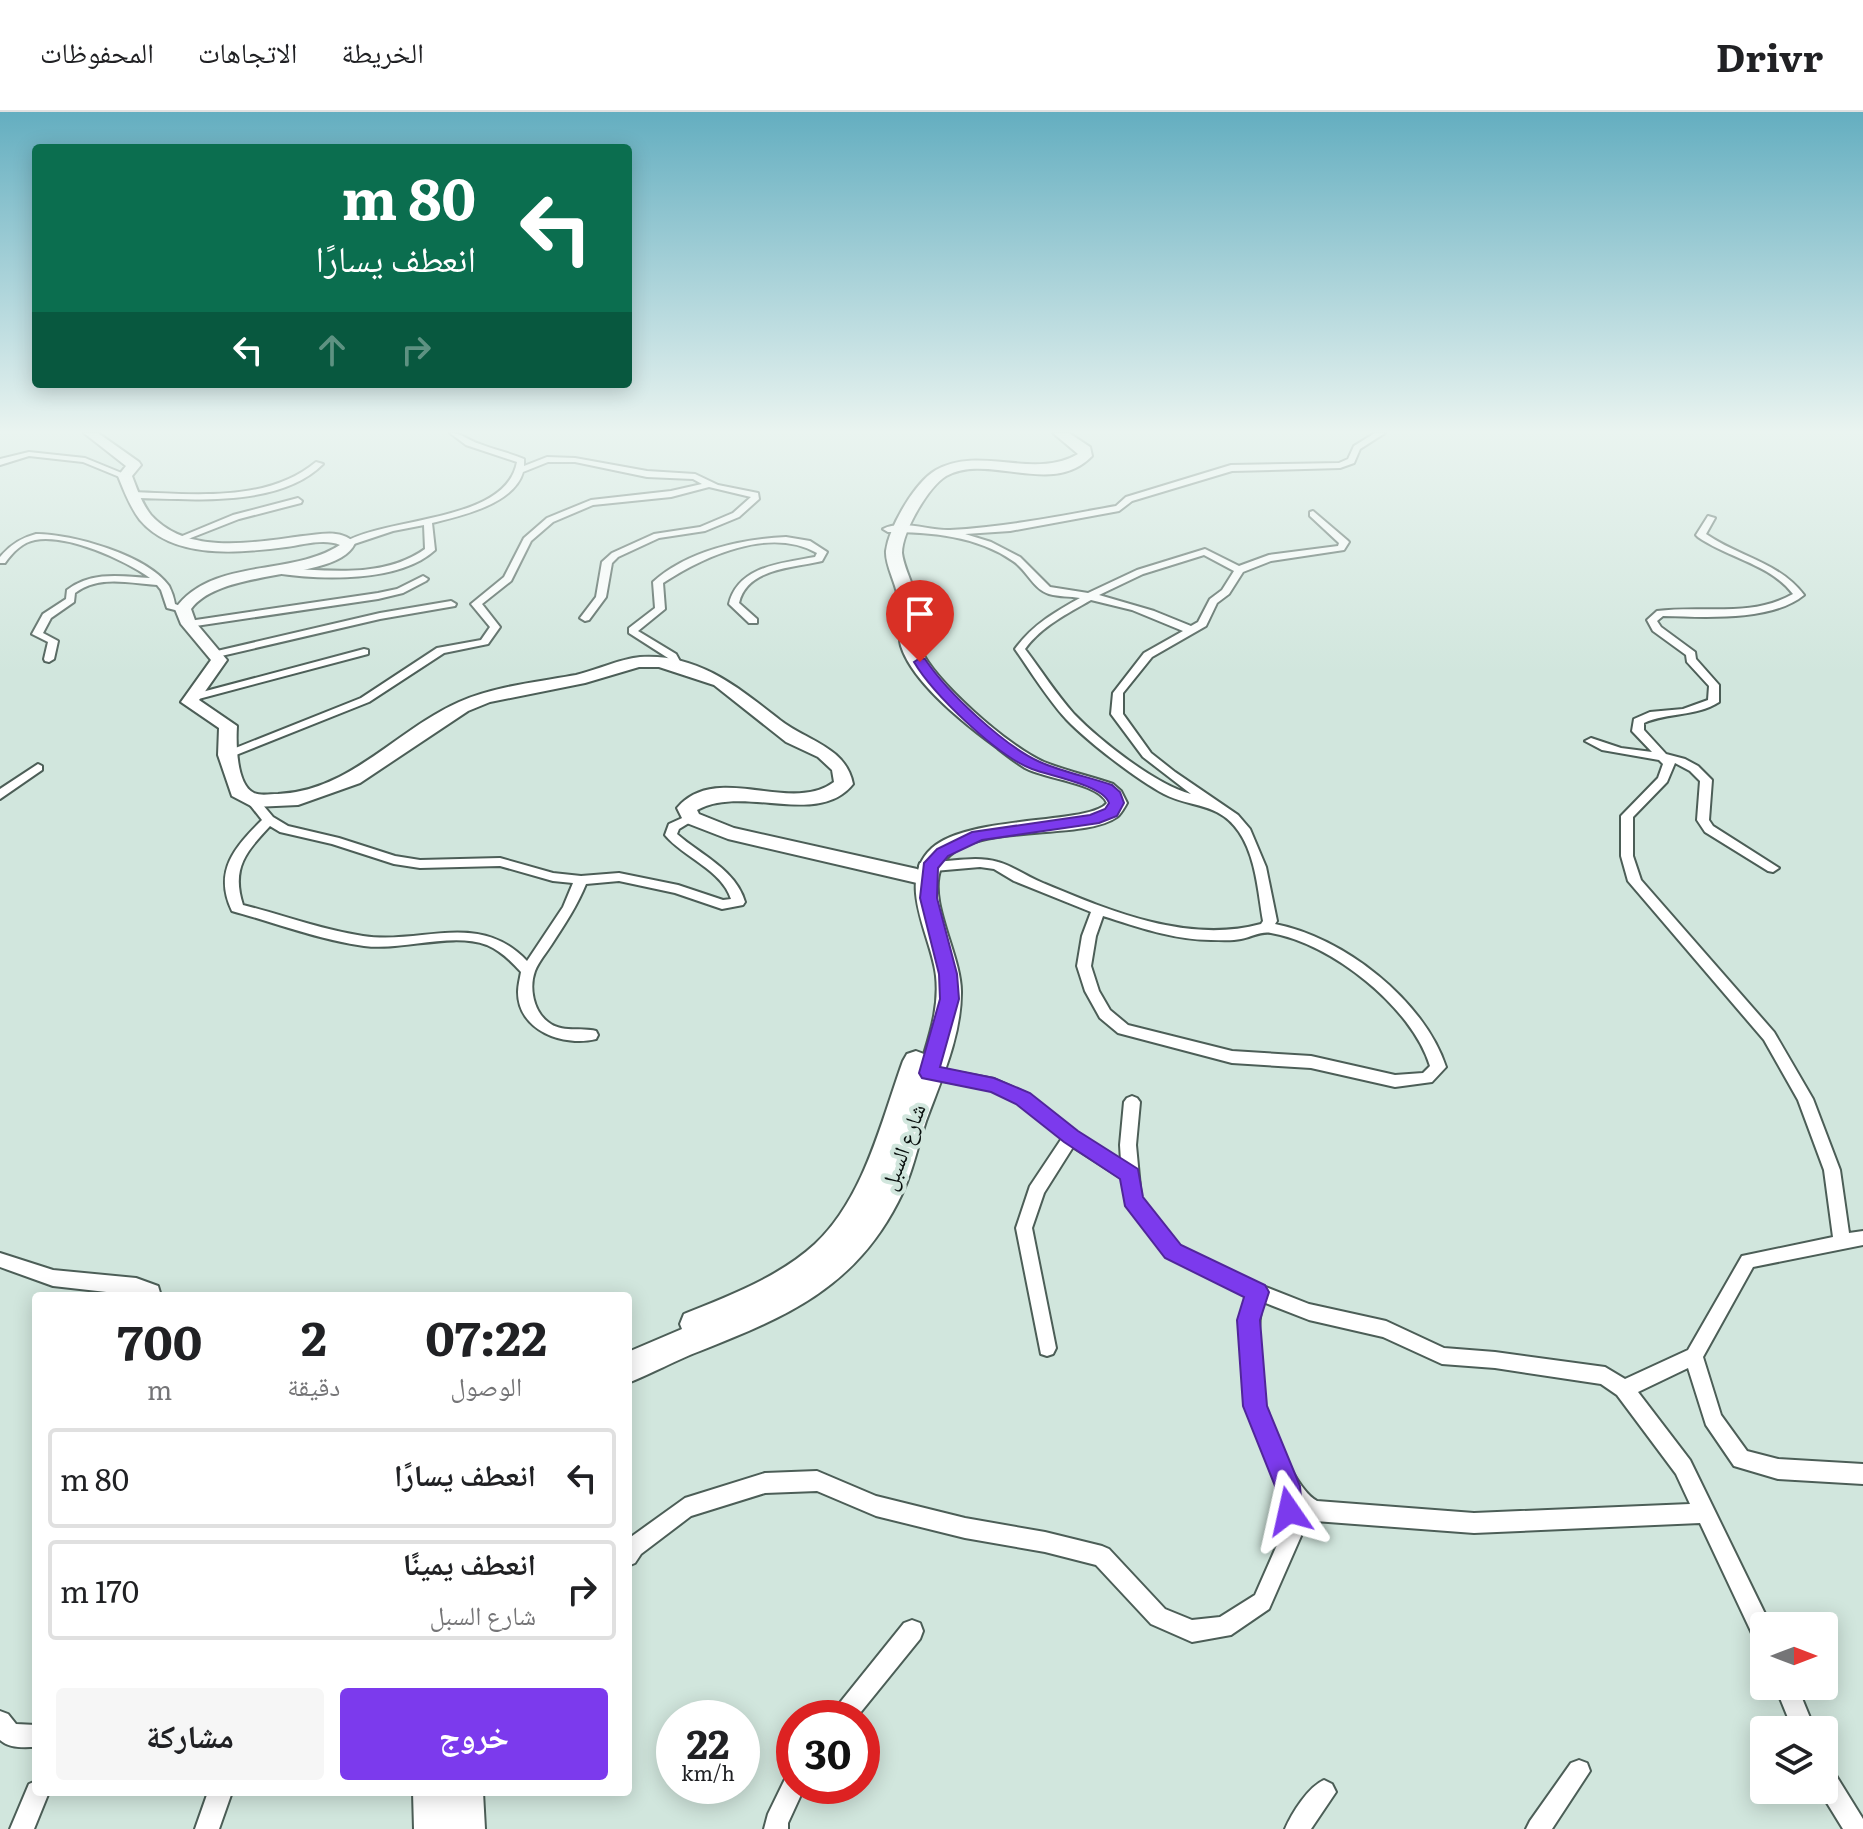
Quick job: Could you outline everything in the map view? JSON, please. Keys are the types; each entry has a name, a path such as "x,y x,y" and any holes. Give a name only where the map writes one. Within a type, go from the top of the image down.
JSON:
{"main road":[{"path":"901,513 895,529 894,552 907,598 910,646 930,678 973,721 1034,765 1106,788 1117,803 1111,812 1094,820 978,835 942,853 922,869"},
{"path":"895,529 906,513"},
{"name":"شارع السبل","path":"632,1366 782,1304 828,1271 852,1246 888,1194 929,1073 949,999 948,974 922,869"},
{"name":"شارع السبل","path":"632,1347 736,1307 780,1283 836,1242 868,1190 925,1037 935,1001 934,975 920,928 922,869"},
{"path":"433,1796 434,1829"},
{"path":"463,1796 465,1829"}],"street":[{"path":"143,513 168,536 217,546 321,538 338,538 348,543 394,528 428,523 454,513"},
{"path":"180,539 251,513"},
{"path":"227,755 365,700 441,650 484,642 495,627 476,604 508,579 527,540 550,520 567,513"},
{"path":"585,618 601,597 607,562 615,555 657,536 702,529 738,513"},
{"path":"895,529 948,533 1010,528 1091,513"},
{"path":"1266,927 1270,921 1253,847 1234,818 1147,755 1117,714 1118,693 1148,655 1202,624 1213,601 1226,592 1239,570 1269,558 1341,548 1344,542 1313,514"},
{"path":"1711,518 1701,535 1718,548 1792,583 1799,595 1786,606 1697,614 1661,613 1652,620 1657,629 1691,654 1691,660 1714,685 1713,702 1684,712 1654,714 1638,721 1638,731 1669,763 1663,779 1627,816 1627,856 1635,881 1769,1036 1805,1099 1832,1170 1842,1242"},
{"path":"273,571 357,572 403,566 430,550 428,523"},
{"path":"948,533 1001,550 1033,573 1042,587 1053,592 1090,596 1165,616 1192,631"},
{"path":"2,561 6,554 27,539 49,536 126,559 160,582 171,606 186,617 219,660 215,673 195,688 190,702 228,726 227,755 239,792 253,801 269,820 284,829 350,845 394,860 420,864 475,860 500,862 553,877 581,880 619,877 678,889 714,903 732,905 738,902 734,892 710,864 671,835 673,827 691,818"},
{"path":"677,665 672,656 633,630 660,609 658,582 675,569 731,547 791,538 814,544 822,552 819,559 767,571 742,582 734,595 734,604 753,621"},
{"path":"186,617 187,599 199,591 331,556 346,548 348,543"},
{"path":"1214,804 1170,792 1114,754 1070,716 1020,649 1051,619 1140,572 1205,552 1239,570"},
{"path":"49,659 53,641 37,634 47,616 71,600 70,592 75,586 101,578 160,582"},
{"path":"186,617 378,596 400,591 423,579"},
{"path":"217,654 380,616 451,604"},
{"path":"191,698 364,652"},
{"path":"253,801 298,799 353,779 462,707 485,698 585,678 638,662 677,665 720,681 792,738 824,753 841,768 844,784 837,792 813,799 715,795 687,808 691,818 728,833 773,844 922,869 975,863 999,867 1135,922 1201,934 1231,936 1266,927 1302,936 1343,957 1398,1005 1437,1055 1438,1067 1427,1078 1395,1081 1311,1062 1232,1057 1123,1029 1105,1014 1092,991 1084,966 1089,936 1099,909"},
{"path":"1591,741 1606,750 1626,755 1678,758 1696,768 1706,780 1703,820 1709,829 1773,868"},
{"path":"0,795 38,768"},
{"path":"269,820 244,845 233,865 228,886 237,908 367,942 468,936 490,940 515,954 528,971"},
{"path":"581,880 569,908 528,971 525,994 530,1010 543,1027 560,1034 591,1035"},
{"path":"929,1073 994,1085 1023,1098 1071,1137 1130,1175"},
{"path":"1132,1102 1130,1175 1133,1200 1173,1252 1257,1292 1309,1312 1386,1329 1442,1356 1495,1360 1605,1376 1624,1389 1683,1467 1753,1612"},
{"path":"1047,1348 1024,1228 1036,1191 1071,1137"},
{"path":"1624,1389 1694,1356 1748,1261 1863,1238"},
{"path":"0,1260 53,1278 136,1286 152,1292"},
{"path":"632,1550 685,1508 765,1483 817,1481 876,1506 1102,1556 1158,1617 1192,1631 1223,1627 1262,1602 1291,1536 1287,1486 1255,1406 1249,1320 1257,1292"},
{"path":"1694,1356 1713,1419 1741,1459 1778,1469 1863,1474"},
{"path":"1287,1486 1302,1504 1315,1511 1474,1523 1705,1513"},
{"path":"856,1700 912,1631"},
{"path":"0,1722 10,1735 32,1736"},
{"path":"1538,1829 1579,1771"},
{"path":"1297,1829 1324,1792"},
{"path":"22,1829 35,1796"},
{"path":"207,1829 219,1796"},
{"path":"1838,1800 1856,1829"},
{"path":"776,1829 785,1804"}],"route":[{"path":"920,662 930,678 973,721 1034,765 1106,788 1117,803 1111,812 1094,820 978,835 942,853 930,867 928,898 948,974 949,999 929,1073 994,1085 1023,1098 1071,1137 1130,1175 1133,1200 1173,1252 1257,1292 1249,1320 1255,1406 1287,1486 1289,1511"}]}
